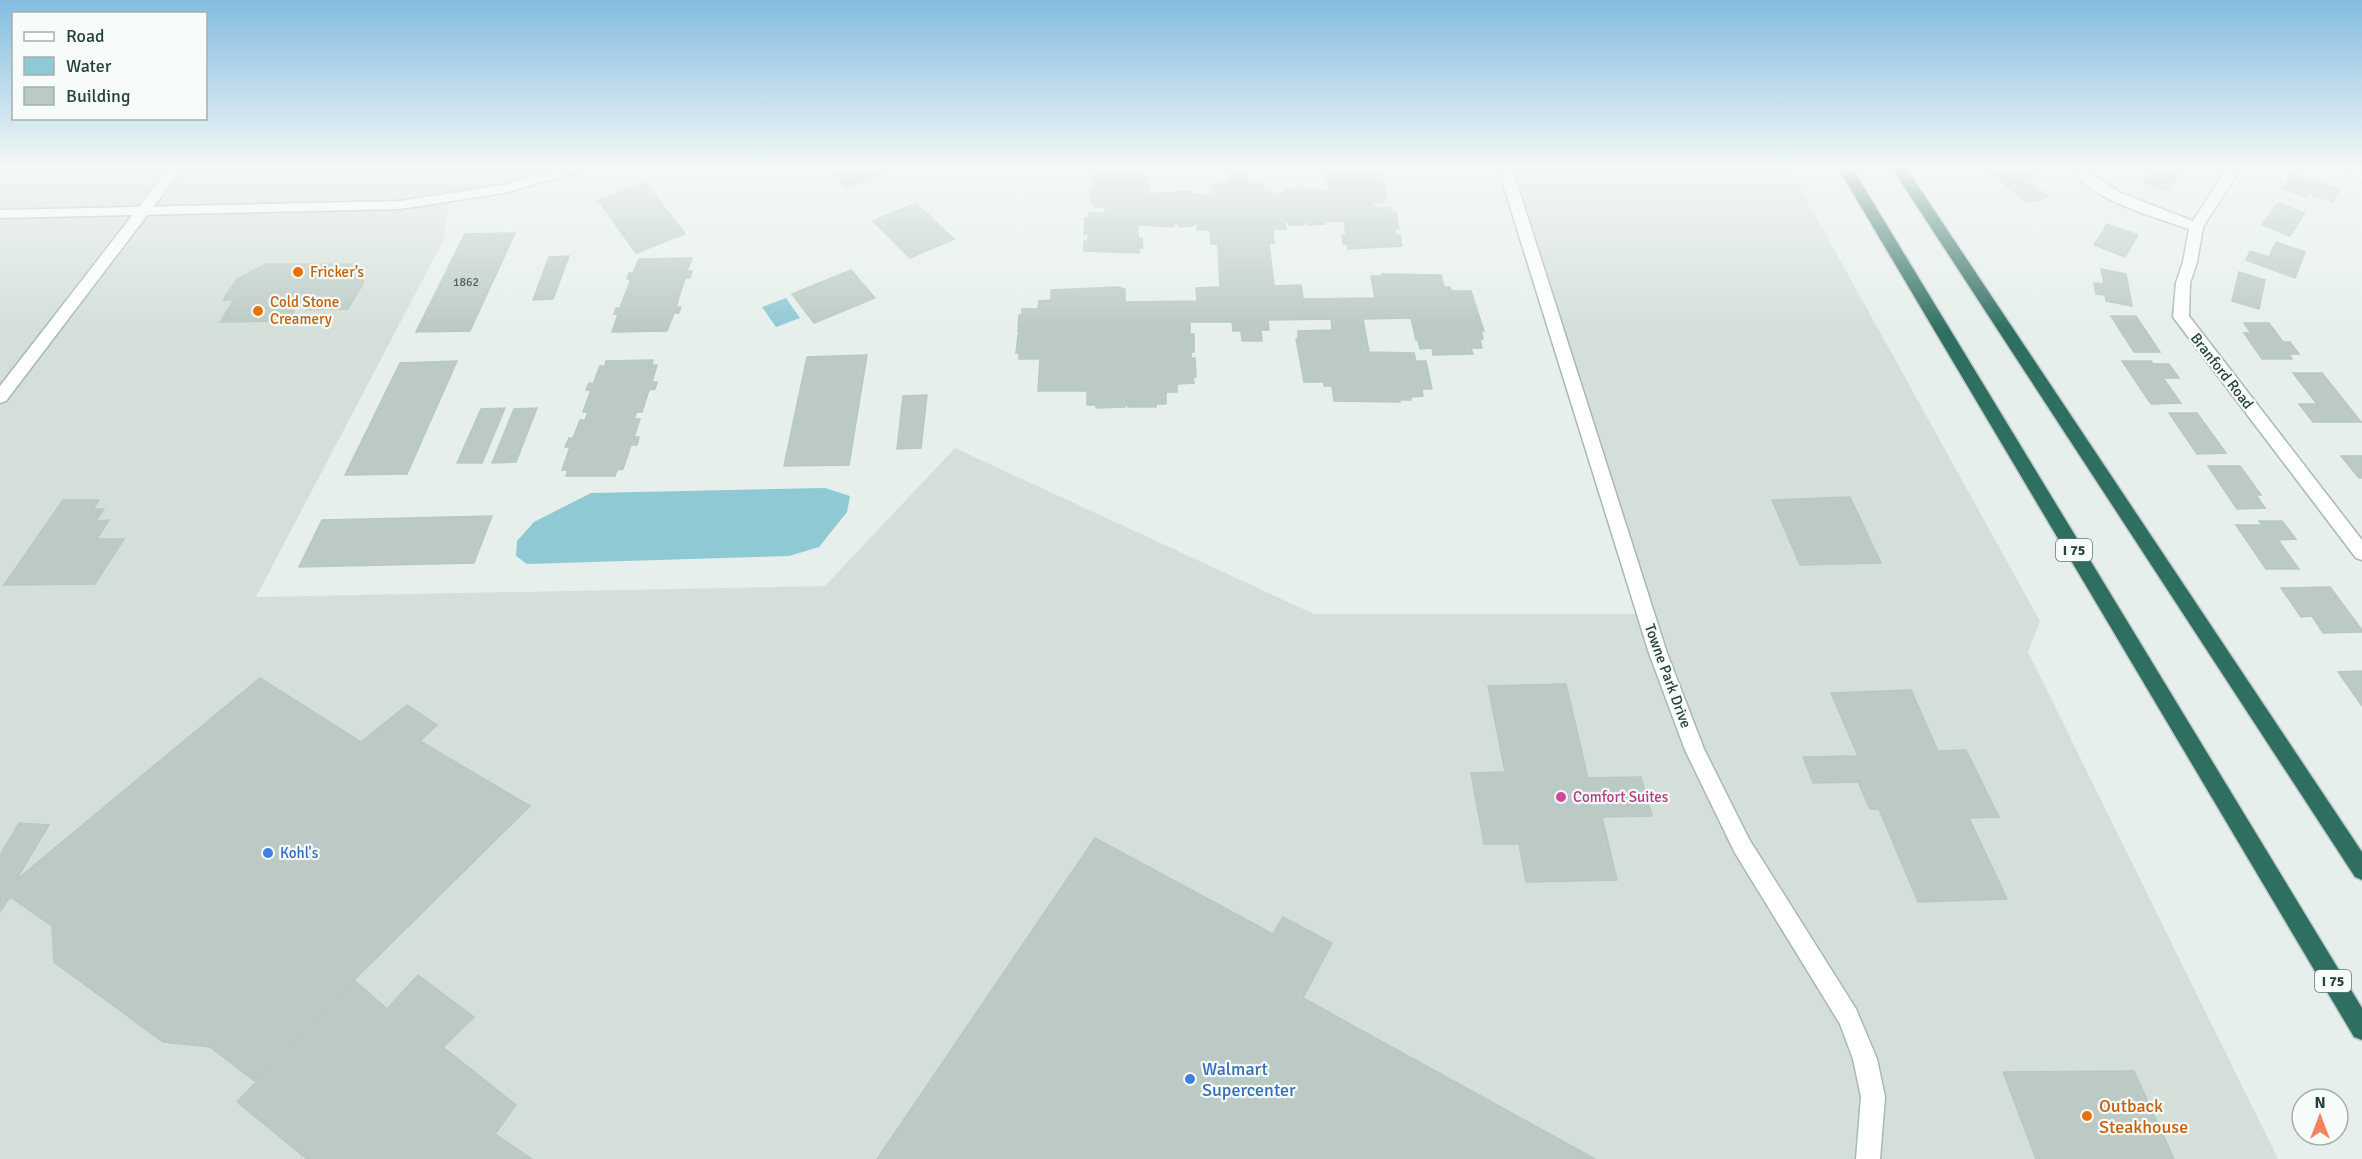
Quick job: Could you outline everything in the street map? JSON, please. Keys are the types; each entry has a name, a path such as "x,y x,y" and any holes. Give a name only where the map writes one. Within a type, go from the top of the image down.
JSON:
{"highway":[{"name":"I 75","path":"1877,222 2362,1029"},
{"path":"1935,222 2362,870"},
{"path":"2303,932 2362,1046"}],"street":[{"path":"0,397 136,222"},
{"name":"Towne Park Drive","path":"1522,222 1658,653 1695,750 1742,846 1848,1017 1865,1059 1873,1097 1868,1159"},
{"path":"2183,222 2196,227"},
{"name":"Branford Road","path":"2199,222 2183,283 2181,317 2362,553"},
{"path":"2341,525 2362,525"}],"shaded area":[{"path":"0,222 446,222 443,241 256,597 825,586 955,448 1314,614 1645,614 1522,222 1819,222 2040,621 2028,652 2278,1159 0,1159"}],"water":[{"path":"786,298 800,318 776,327 762,307"},
{"path":"825,488 850,496 847,512 819,547 789,556 527,564 516,556 517,541 534,522 591,493"}],"building":[{"path":"614,222 676,222 685,234 636,253"},
{"path":"874,222 936,222 954,239 910,258"},
{"path":"1085,222 1285,222 1286,229 1273,229 1274,243 1269,243 1274,286 1301,285 1303,299 1375,298 1371,276 1382,276 1382,274 1441,275 1444,287 1450,287 1451,291 1471,291 1484,331 1481,331 1483,339 1480,339 1482,348 1471,348 1473,354 1433,355 1432,348 1420,349 1411,318 1363,319 1369,352 1414,353 1416,361 1426,361 1432,389 1422,389 1423,396 1411,397 1411,400 1399,400 1400,402 1334,401 1332,386 1324,386 1324,382 1304,382 1296,339 1298,339 1298,331 1332,330 1331,319 1268,320 1269,330 1261,330 1262,341 1242,341 1241,331 1233,331 1232,322 1190,322 1190,334 1194,334 1194,352 1191,352 1191,358 1195,358 1194,383 1177,384 1177,392 1166,392 1166,404 1156,404 1156,407 1128,407 1125,405 1125,407 1096,408 1096,405 1087,405 1087,391 1038,391 1040,359 1019,359 1019,353 1016,353 1018,335 1021,335 1018,332 1019,315 1022,315 1022,309 1038,309 1039,301 1051,300 1051,290 1118,287 1125,289 1125,302 1197,301 1196,288 1220,287 1218,244 1211,244 1210,230 1197,230 1197,224 1179,227 1178,224 1174,224 1174,227 1138,225 1138,238 1142,238 1143,248 1139,248 1139,253 1084,251 1084,241 1088,241 1088,234 1084,234"},
{"path":"1289,222 1304,222 1304,225 1289,225"},
{"path":"1307,222 1325,222 1325,224 1308,225"},
{"path":"1344,222 1398,222 1399,229 1395,229 1396,236 1400,235 1402,246 1348,249 1348,244 1343,244 1342,235 1346,235"},
{"path":"2264,222 2299,222 2290,236 2262,225"},
{"path":"2107,224 2138,235 2125,257 2094,245"},
{"path":"515,233 470,331 416,332 465,234"},
{"path":"2276,242 2305,252 2295,278 2246,260 2250,251 2269,257"},
{"path":"569,256 553,299 533,300 549,257"},
{"path":"692,258 687,271 692,271 690,278 685,278 676,307 681,307 679,313 674,313 667,331 612,332 618,314 614,314 616,308 620,308 631,279 627,279 629,273 633,273 639,259"},
{"path":"266,264 353,264 364,282 348,309 306,310 312,299 301,299 288,321 220,322 234,300 223,300 237,279"},
{"path":"2101,269 2126,274 2132,306 2106,301 2105,295 2096,294 2094,283 2104,284"},
{"path":"851,270 875,298 814,323 792,294"},
{"path":"2239,272 2265,280 2259,309 2232,301"},
{"path":"2111,316 2136,316 2160,352 2134,352"},
{"path":"2244,323 2269,323 2283,342 2290,342 2299,354 2289,354 2292,359 2262,359 2244,333 2251,333"},
{"path":"867,355 849,465 784,466 807,357"},
{"path":"653,360 652,365 657,365 652,382 657,382 655,389 649,390 642,412 637,412 634,419 640,419 634,437 639,437 637,445 631,445 623,469 617,470 615,476 566,476 568,470 562,470 570,447 565,447 569,438 573,438 580,420 585,420 588,412 583,412 591,390 586,390 589,383 593,384 600,366 605,366 606,361"},
{"path":"457,361 407,474 345,475 400,363"},
{"path":"2122,361 2151,361 2153,364 2169,364 2179,378 2163,378 2181,403 2151,404"},
{"path":"2293,373 2322,373 2361,422 2313,422 2299,404 2317,404"},
{"path":"927,395 921,448 897,449 903,396"},
{"path":"505,408 482,463 457,463 481,409"},
{"path":"537,408 516,462 492,463 514,409"},
{"path":"2169,413 2197,413 2226,453 2197,454"},
{"path":"2341,456 2362,456 2362,478 2359,478"},
{"path":"2208,466 2240,466 2261,495 2256,495 2265,508 2237,509"},
{"path":"1850,497 1881,563 1800,565 1772,500"},
{"path":"63,500 99,500 93,509 104,509 96,521 109,520 97,539 124,539 95,584 4,585"},
{"path":"492,516 474,563 299,567 322,520"},
{"path":"2259,521 2282,521 2296,539 2278,540 2299,569 2266,569 2236,525 2262,525"},
{"path":"2330,587 2362,632 2323,633 2312,616 2301,617 2281,588"},
{"path":"2362,671 2362,706 2338,672"},
{"path":"260,678 361,742 407,705 437,725 420,741 530,806 354,980 256,1082 210,1047 163,1042 54,962 52,926 10,897 0,912 0,855 19,823 49,825 16,880"},
{"name":"Comfort Suites","path":"1566,684 1588,778 1641,777 1652,816 1602,817 1617,880 1526,882 1519,844 1484,844 1471,773 1505,772 1488,686"},
{"path":"1911,690 1938,751 1966,750 1999,817 1969,818 2007,899 1918,902 1879,809 1870,809 1858,782 1813,783 1803,757 1858,756 1831,693"},
{"name":"Walmart Supercenter","path":"1095,838 1273,934 1283,917 1332,943 1303,998 1595,1159 877,1159"},
{"path":"418,975 474,1017 443,1047 516,1105 495,1134 532,1159 307,1159 237,1102 354,980 387,1009"},
{"name":"Outback Steakhouse","path":"2134,1071 2174,1159 2036,1159 2003,1072"}],"place":[{"name":"Fricker’s","path":"298,272"},
{"name":"Cold Stone Creamery","path":"258,311"},
{"name":"Comfort Suites","path":"1561,797"},
{"name":"Kohl's","path":"268,853"},
{"name":"Walmart Supercenter","path":"1190,1079"},
{"name":"Outback Steakhouse","path":"2087,1116"}]}
